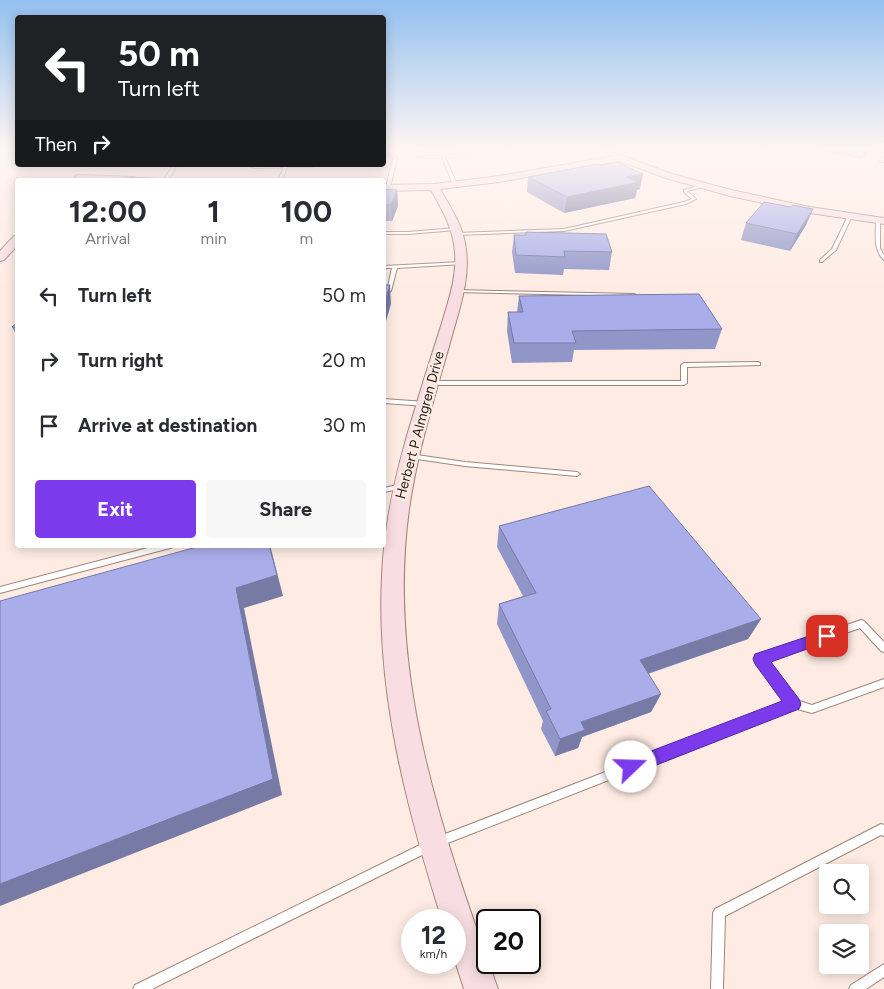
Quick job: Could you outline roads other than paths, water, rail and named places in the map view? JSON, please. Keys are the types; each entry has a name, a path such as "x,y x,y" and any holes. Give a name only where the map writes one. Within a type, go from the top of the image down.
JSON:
{"street":[{"name":"Herbert P Almgren Drive","path":"438,196 456,232 461,248 461,263 457,291 410,456 393,488 393,636 402,714 433,844 481,989"},
{"path":"746,196 881,220"},
{"path":"0,258 15,241"}],"lane":[{"path":"386,233 535,232 587,226 685,203 694,199 691,196"},
{"path":"821,261 834,250 850,216"},
{"path":"881,220 878,248 884,259"},
{"path":"386,267 461,263"},
{"path":"389,291 395,266"},
{"path":"457,291 637,295"},
{"path":"431,383 684,383 684,364 758,364"},
{"path":"386,401 425,404"},
{"path":"410,456 465,464 577,474"},
{"path":"0,590 159,548"},
{"path":"793,704 760,659 860,624 884,648"},
{"path":"139,989 433,844 793,704 812,709 884,683"},
{"path":"717,989 719,913 881,829 884,831"},
{"path":"854,989 884,970"}]}
